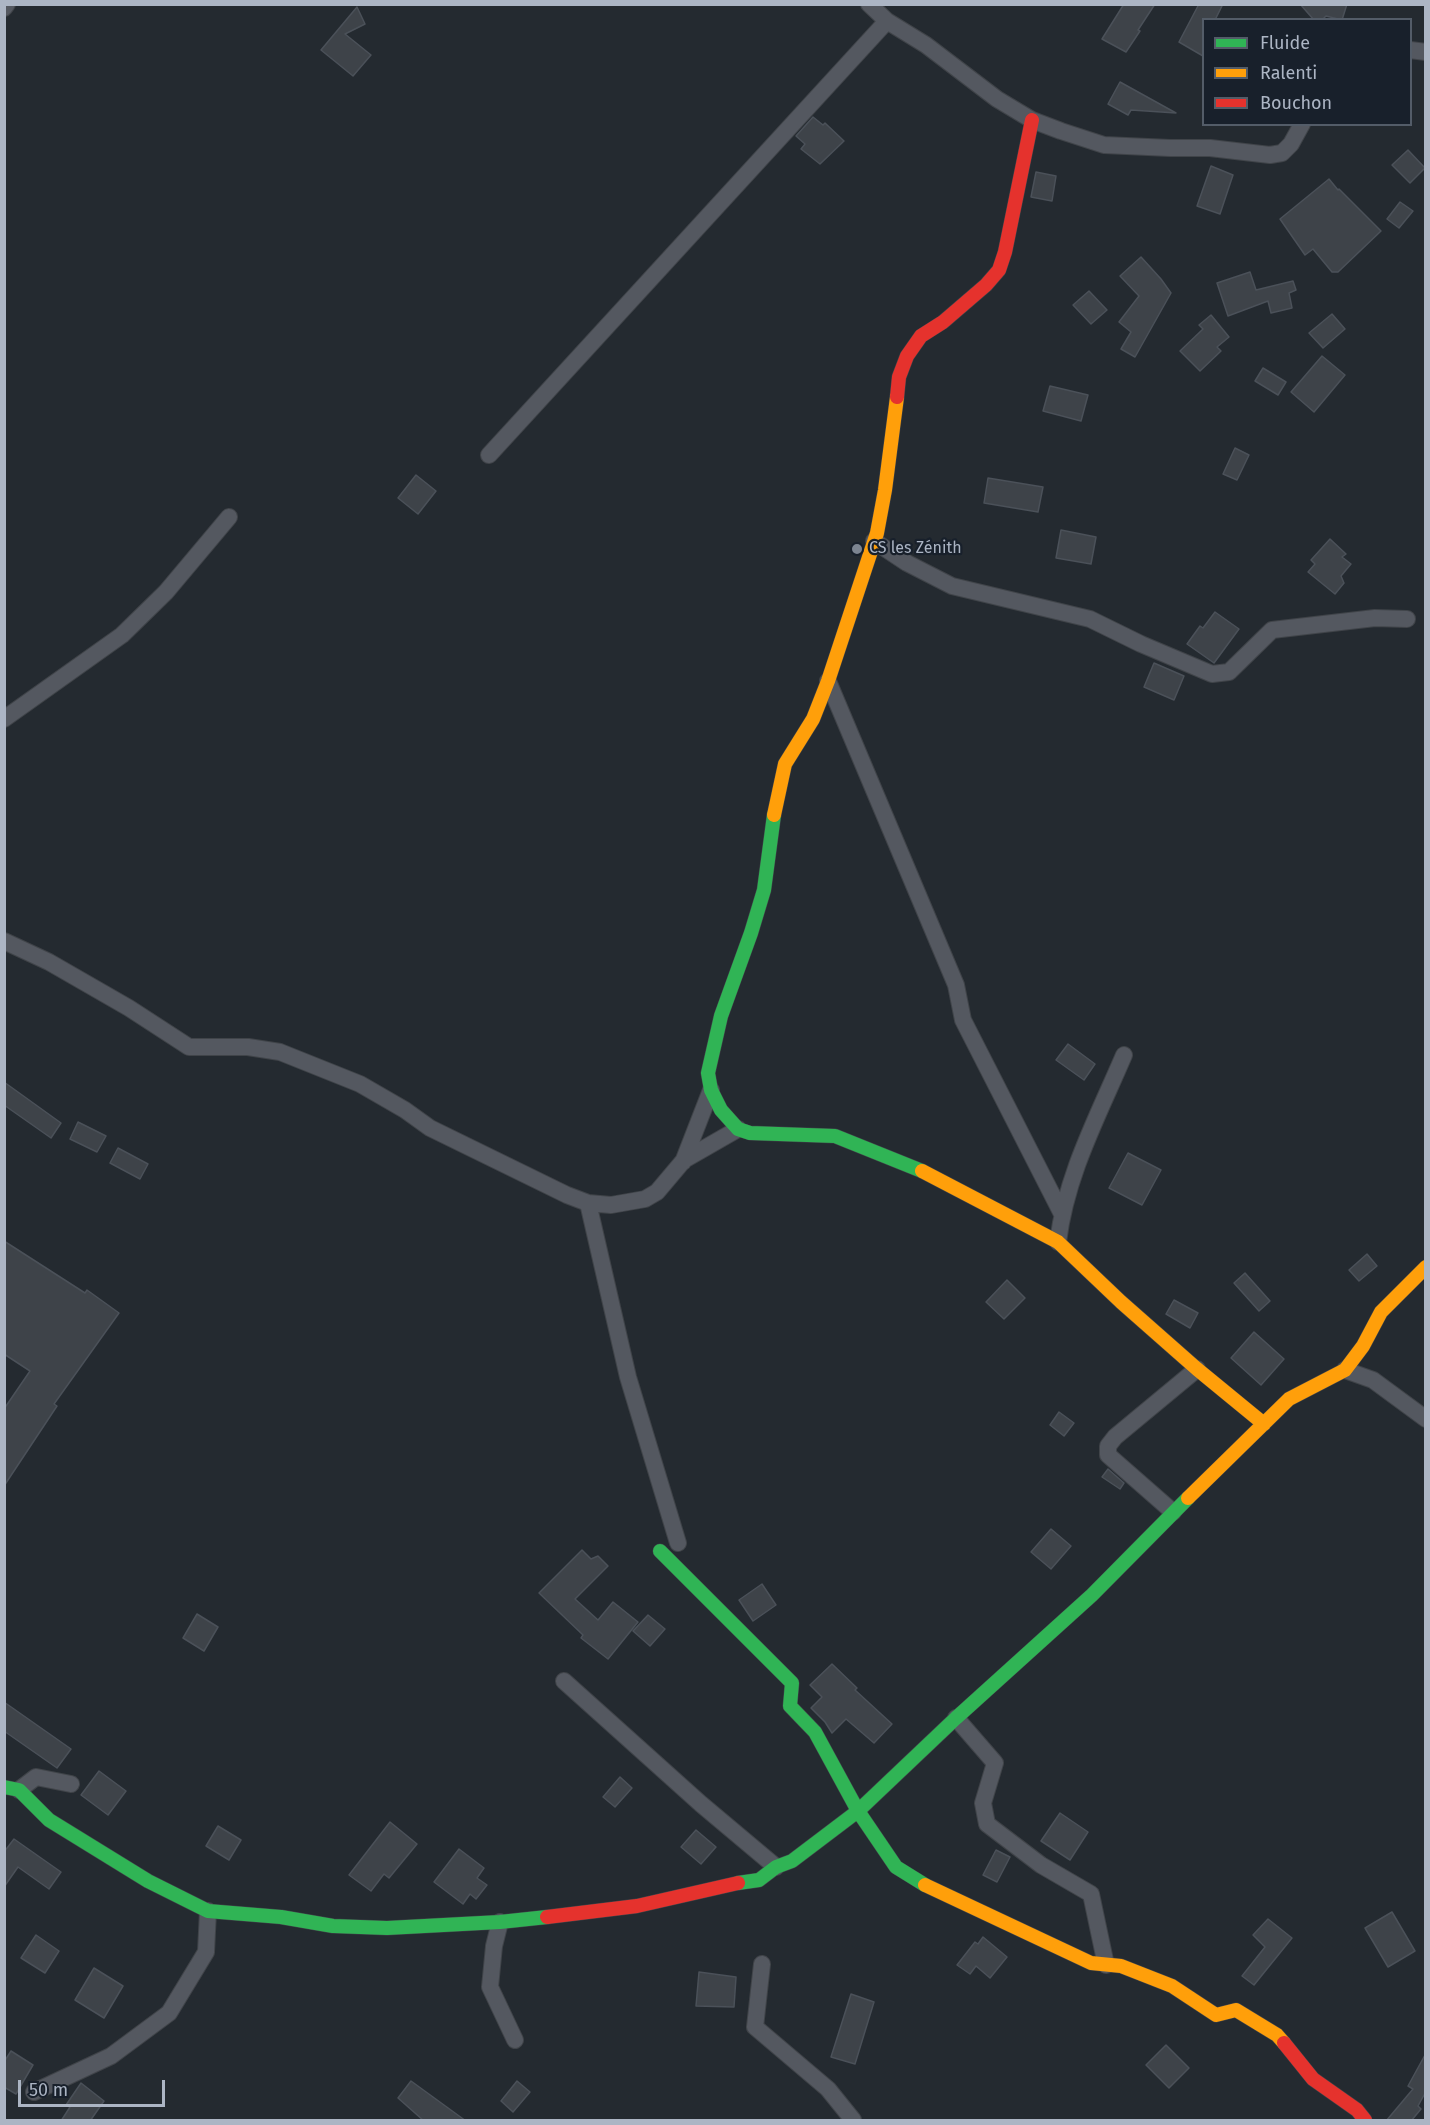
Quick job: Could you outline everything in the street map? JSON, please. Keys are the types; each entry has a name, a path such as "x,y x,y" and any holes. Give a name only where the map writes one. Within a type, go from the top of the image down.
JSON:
{"street":[{"path":"869,4 887,21 926,45 997,99 1032,120 1104,145 1210,148 1270,155 1282,153 1292,144 1301,126"},
{"path":"489,455 887,21"},
{"path":"1032,120 1005,252 999,270 986,285 943,322 921,336 907,356 899,377 885,490 874,541 828,681 813,719 785,764 771,831 764,890 721,1016 708,1073 711,1090 721,1110 738,1130 750,1133 835,1136 913,1166 1058,1242 1120,1302 1264,1424"},
{"path":"4,719 122,635 166,592 230,517"},
{"path":"874,541 907,563 952,586 1090,619 1141,644 1212,674 1229,672 1272,630 1375,618 1407,619"},
{"path":"828,681 956,985 963,1020 1061,1212"},
{"path":"4,940 49,962 129,1008 189,1047 248,1047 280,1052 360,1084 405,1110 430,1128 588,1203 611,1205 645,1199 657,1192 682,1162 738,1130"},
{"path":"1058,1242 1061,1212 1073,1172 1124,1055"},
{"path":"682,1162 711,1090"},
{"path":"588,1203 628,1377 678,1544"},
{"path":"71,1784 36,1776 12,1788 49,1820 148,1881 208,1911 281,1917 333,1926 387,1928 500,1922 637,1906 717,1887 759,1880 776,1867 792,1861 858,1811 956,1718 1092,1595 1289,1399 1345,1370 1363,1346 1381,1312 1425,1267"},
{"path":"1173,1512 1108,1455 1108,1446 1114,1437 1197,1369"},
{"path":"1345,1370 1373,1380 1425,1419"},
{"path":"660,1551 792,1683 790,1706 815,1732 858,1811 896,1867 933,1890 1091,1964 1121,1966 1172,1986 1216,2014 1236,2010 1277,2035 1313,2079 1357,2110 1365,2121"},
{"path":"564,1681 700,1804 776,1867"},
{"path":"956,1718 995,1763 983,1803 987,1824 1041,1865 1091,1894 1106,1965"},
{"path":"34,2092 111,2056 169,2013 206,1952 208,1911"},
{"path":"500,1922 494,1946 490,1987 515,2040"},
{"path":"762,1964 755,2027 828,2089 853,2121"}],"building":[{"path":"1124,4 1155,4 1126,52 1102,39"},
{"path":"1199,4 1223,4 1216,18 1202,18 1202,55 1179,42"},
{"path":"1300,4 1347,4 1343,18 1326,16 1312,18"},
{"path":"357,7 365,24 345,34 371,55 353,76 321,50"},
{"path":"1120,82 1176,113 1131,110 1128,115 1108,104"},
{"path":"813,117 823,125 825,123 844,141 820,164 801,149 805,144 796,136"},
{"path":"1408,150 1425,168 1410,183 1392,165"},
{"path":"1211,166 1233,175 1220,214 1197,206"},
{"path":"1036,172 1056,176 1052,201 1031,197"},
{"path":"1329,179 1381,231 1338,272 1332,272 1313,249 1305,255 1280,219"},
{"path":"1400,202 1413,211 1399,228 1387,219"},
{"path":"1141,257 1171,293 1135,357 1121,349 1131,332 1119,322 1139,296 1120,276"},
{"path":"1250,272 1256,290 1293,281 1296,290 1289,293 1292,308 1271,313 1268,301 1228,316 1217,283"},
{"path":"1089,291 1107,310 1091,324 1073,305"},
{"path":"1332,314 1345,329 1323,348 1309,333"},
{"path":"1211,315 1229,337 1217,347 1221,351 1200,371 1180,351 1203,329 1199,325"},
{"path":"1322,356 1345,375 1314,412 1291,392"},
{"path":"1263,368 1286,382 1278,395 1255,381"},
{"path":"1050,386 1088,395 1081,421 1043,411"},
{"path":"1235,448 1249,455 1237,480 1223,474"},
{"path":"416,475 436,491 418,514 398,498"},
{"path":"988,478 1043,487 1038,512 984,503"},
{"path":"1061,530 1096,537 1091,564 1056,558"},
{"path":"1330,539 1346,554 1342,557 1351,564 1341,576 1344,583 1335,594 1308,572 1315,564 1311,560"},
{"path":"1215,612 1239,629 1214,663 1187,644 1200,626 1203,628"},
{"path":"1154,663 1184,676 1174,700 1144,687"},
{"path":"1068,1044 1095,1064 1084,1080 1056,1060"},
{"path":"4,1082 61,1123 51,1138 4,1105"},
{"path":"78,1122 106,1136 97,1152 70,1139"},
{"path":"118,1148 148,1164 140,1179 110,1163"},
{"path":"1128,1153 1161,1170 1142,1205 1109,1188"},
{"path":"4,1241 85,1293 87,1290 119,1313 54,1404 57,1406 4,1486 4,1409 30,1371 4,1354"},
{"path":"1367,1254 1377,1266 1359,1281 1349,1270"},
{"path":"1245,1273 1270,1301 1259,1311 1234,1283"},
{"path":"1007,1280 1025,1298 1004,1319 986,1302"},
{"path":"1174,1300 1198,1313 1190,1328 1166,1314"},
{"path":"1254,1332 1284,1359 1261,1385 1231,1358"},
{"path":"1059,1412 1074,1423 1064,1436 1050,1425"},
{"path":"1108,1469 1124,1483 1120,1489 1102,1477"},
{"path":"1051,1529 1071,1546 1051,1569 1031,1552"},
{"path":"582,1550 591,1559 598,1556 608,1566 575,1599 598,1620 613,1602 638,1622 608,1659 581,1638 583,1635 539,1593"},
{"path":"762,1584 776,1605 753,1621 739,1600"},
{"path":"197,1614 218,1627 204,1651 183,1638"},
{"path":"648,1615 665,1629 650,1646 633,1631"},
{"path":"832,1664 857,1688 855,1690 892,1724 874,1743 846,1719 832,1733 811,1708 822,1697 810,1685"},
{"path":"4,1702 71,1749 57,1768 4,1731"},
{"path":"99,1771 126,1791 108,1815 81,1795"},
{"path":"620,1777 632,1788 615,1807 603,1797"},
{"path":"1060,1813 1088,1832 1070,1860 1041,1841"},
{"path":"390,1822 417,1844 389,1878 384,1874 371,1891 349,1875"},
{"path":"218,1826 241,1840 229,1860 206,1846"},
{"path":"696,1830 716,1847 701,1864 681,1847"},
{"path":"14,1839 61,1872 49,1889 18,1867 4,1887 4,1852"},
{"path":"459,1849 484,1868 477,1878 487,1885 476,1899 470,1894 463,1904 434,1882"},
{"path":"996,1850 1010,1857 997,1882 983,1875"},
{"path":"1392,1912 1415,1951 1388,1967 1365,1928"},
{"path":"1268,1919 1292,1938 1254,1985 1242,1976 1265,1947 1253,1935"},
{"path":"36,1935 59,1951 45,1973 21,1958"},
{"path":"983,1937 1007,1957 990,1978 976,1966 970,1974 957,1965 975,1942 978,1944"},
{"path":"94,1968 123,1986 104,2018 75,2000"},
{"path":"699,1972 736,1977 734,2007 696,2006"},
{"path":"851,1994 874,2002 855,2064 831,2057"},
{"path":"1166,2045 1189,2068 1169,2088 1146,2065"},
{"path":"11,2051 33,2065 16,2094 4,2087 4,2062"},
{"path":"1425,2055 1425,2097 1424,2095 1418,2106 1421,2109 1411,2121 1386,2121 1413,2089 1408,2086"},
{"path":"411,2081 466,2121 424,2121 398,2098"},
{"path":"517,2081 530,2092 513,2112 501,2101"},
{"path":"81,2083 104,2101 90,2121 61,2121 70,2107 66,2105"}],"traffic: fast":[{"path":"774,815 764,890 721,1016 708,1073 711,1090 721,1110 738,1129 750,1133 835,1136 922,1171"},
{"path":"738,1883 759,1880 776,1867 792,1861 858,1811 956,1718 1092,1595 1188,1498"},
{"path":"660,1551 792,1683 790,1706 815,1732 858,1811 896,1867 925,1885"},
{"path":"4,1787 19,1790 49,1820 148,1881 208,1911 281,1917 333,1926 387,1928 547,1917"}],"traffic: slow":[{"path":"774,815 785,764 813,719 828,681 877,533 897,397"},
{"path":"922,1171 1058,1242 1121,1302 1264,1424"},
{"path":"1188,1498 1289,1399 1345,1370 1363,1346 1381,1312 1426,1267"},
{"path":"925,1885 1091,1963 1121,1966 1172,1986 1216,2015 1236,2010 1277,2035 1284,2043"}],"traffic: jam":[{"path":"897,397 899,377 907,356 921,336 943,322 986,285 999,270 1005,252 1032,120"},
{"path":"547,1917 637,1906 738,1883"},
{"path":"1284,2043 1313,2079 1357,2110 1365,2120"}],"place":[{"name":"CS les Zénith","path":"857,549"}]}
